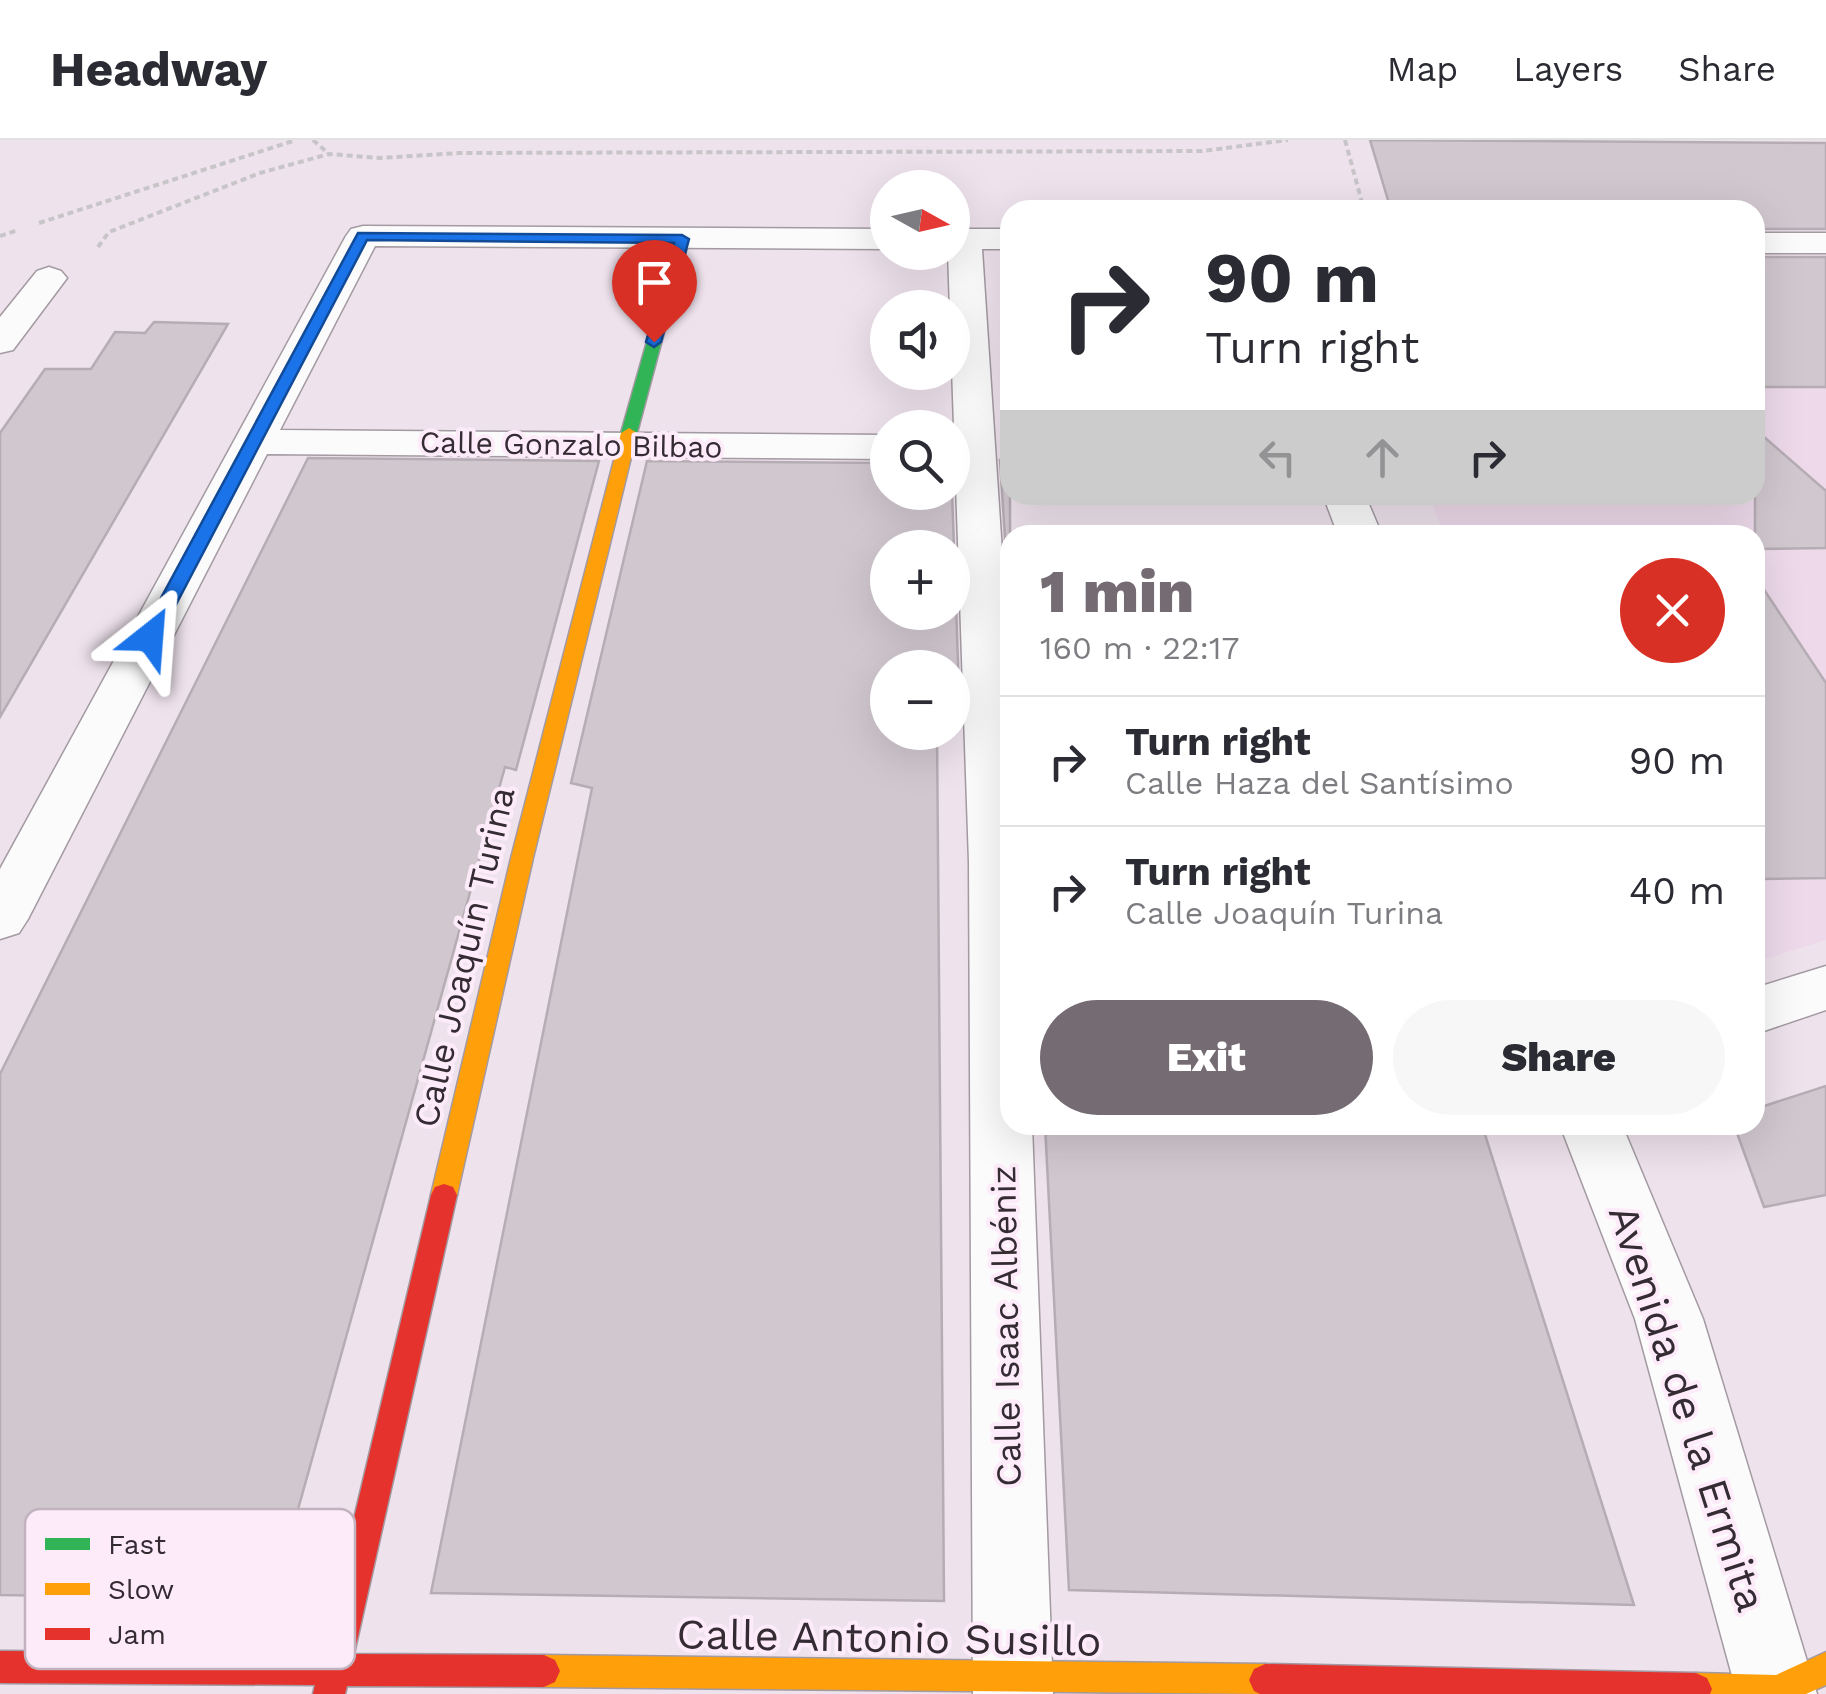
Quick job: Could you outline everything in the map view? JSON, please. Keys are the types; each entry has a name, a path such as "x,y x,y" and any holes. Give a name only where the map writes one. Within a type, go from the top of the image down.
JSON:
{"street":[{"path":"0,919 22,832 254,442 362,236 870,239"},
{"name":"Calle Joaquín Turina","path":"355,1587 522,858 625,446 682,239"},
{"name":"Calle Isaac Albéniz","path":"975,240 978,448 996,862 1000,1055"},
{"path":"1765,243 1826,243"},
{"path":"0,342 49,278"},
{"name":"Calle Gonzalo Bilbao","path":"254,442 870,447"},
{"path":"1765,1008 1826,988"},
{"name":"Calle Isaac Albéniz","path":"1002,1135 1013,1684"},
{"name":"Avenida de la Ermita","path":"1595,1135 1669,1319 1793,1684"},
{"name":"Calle Antonio Susillo","path":"0,1667 25,1667"},
{"name":"Calle Antonio Susillo","path":"224,1669 1013,1684 1793,1684"},
{"name":"Calle Joaquín Turina","path":"330,1694 336,1670"}],"path":[{"path":"37,224 296,140"},
{"path":"313,140 329,154"},
{"path":"89,259 109,232 260,174 329,154 380,158 458,153 1202,151 1288,140"},
{"path":"1345,140 1361,200"},
{"path":"0,236 18,230"}],"shaded area":[{"path":"1765,264 1826,264 1826,940 1765,959 1765,525 1441,525 1432,505 1765,505"}],"building":[{"path":"1370,140 1826,143 1826,229 1765,229 1765,200 1388,200"},
{"path":"1765,257 1826,257 1826,387 1765,387"},
{"path":"154,322 228,324 0,717 0,433 45,369 91,369 115,332 145,333"},
{"path":"1765,438 1826,491 1826,548 1765,549 1765,525 1755,525 1755,505 1765,505"},
{"path":"308,458 599,461 516,770 505,767 298,1509 25,1509 25,1595 0,1595 0,1074"},
{"path":"647,461 870,463 870,510 953,510 953,530 870,530 870,630 957,630 958,650 870,650 870,750 937,750 944,1601 431,1593 592,788 571,783"},
{"path":"1003,505 1010,505 1010,525 1004,525"},
{"path":"1765,591 1826,683 1826,878 1765,879"},
{"path":"1826,1086 1826,1195 1764,1207 1738,1135 1765,1135 1765,1106"},
{"path":"1046,1135 1485,1135 1634,1605 1069,1590"}],"traffic: fast":[{"path":"629,433 682,239"}],"traffic: slow":[{"path":"444,1195 522,858 629,433"},
{"path":"1696,1689 1777,1691 1826,1668"},
{"path":"544,1671 1265,1680"}],"traffic: jam":[{"path":"355,1581 444,1195"},
{"path":"0,1667 25,1667"},
{"path":"272,1669 544,1671"},
{"path":"329,1694 335,1669"},
{"path":"1265,1680 1696,1689"}],"route":[{"path":"150,637 362,236 682,239 654,342"}]}
